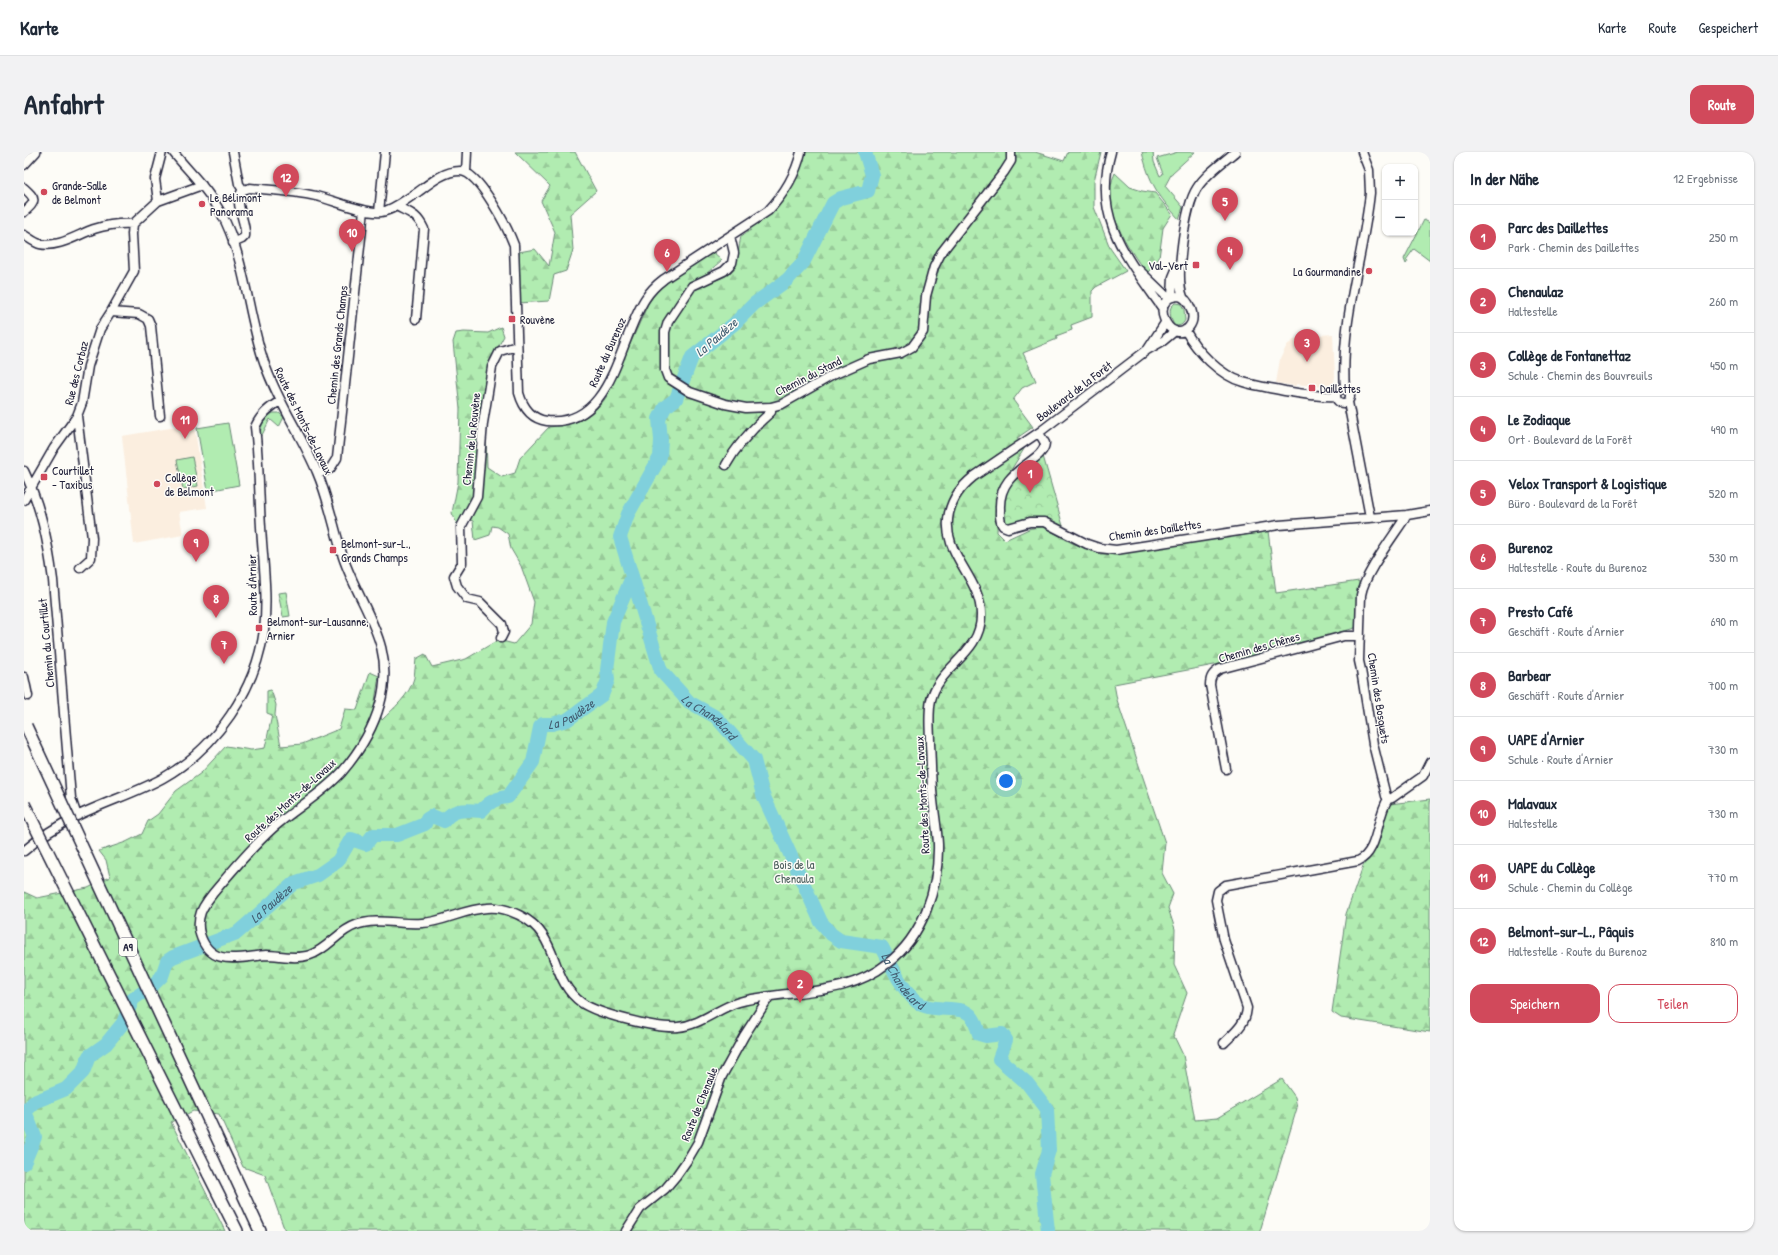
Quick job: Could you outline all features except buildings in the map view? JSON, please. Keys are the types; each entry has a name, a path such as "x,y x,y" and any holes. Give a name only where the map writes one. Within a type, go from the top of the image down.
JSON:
{"highway":[{"name":"A9","path":"25,724 260,1231"},
{"name":"A9","path":"24,804 237,1231"}],"street":[{"path":"24,165 36,152"},
{"path":"158,201 155,178 162,152"},
{"name":"Route des Monts-de-Lavaux","path":"173,152 202,184 219,209 233,242 265,367 280,401 304,444 318,474 328,502 344,560 379,638 384,653 385,668 384,686 380,702 364,741 342,771 320,793 275,827 237,864 206,902 198,923 200,936 207,948 216,955 228,959 271,955 292,958 310,955 326,947 342,933 355,925 372,922 417,924 435,922 464,912 491,907 514,912 533,923 547,939 565,986 579,1001 593,1008 641,1022 674,1027 693,1024 733,1004 823,991 845,986 863,979 889,963 900,953 916,930 929,905 937,865 938,849 932,790 930,707 937,685 942,677 972,645 978,635 981,620 980,602 976,590 958,560 950,543 948,526 950,508 957,493 964,484 1014,448"},
{"path":"233,152 239,184 243,190"},
{"path":"379,212 385,152"},
{"path":"233,242 242,239 245,236 240,200 241,192 243,190 250,188 314,196 364,210 379,212 396,206 448,173 461,171 466,172 467,152"},
{"name":"Route du Burenoz","path":"466,172 479,183 509,230 514,245 519,393 522,405 531,414 541,420 564,421 576,417 589,409 606,388 638,313 653,288 664,279 768,211 778,200 793,175 801,152"},
{"name":"Chemin du Stand","path":"730,236 734,253 732,264 724,271 692,286 668,322 665,332 665,370 668,378 672,382 690,392 725,404 746,408 771,407 782,404 834,375 869,359 901,353 915,344 923,332 926,296 934,267 941,253 1004,172 1011,160 1011,152"},
{"path":"1112,152 1106,182 1106,199 1110,223 1119,243 1163,309"},
{"path":"1180,260 1173,277 1170,297 1164,303 1163,309 1165,323 1168,328 1175,331 1185,330 1191,323 1191,311 1188,302 1182,297 1180,291 1180,260 1189,212 1196,190 1215,169 1235,152"},
{"path":"1362,152 1369,170 1369,199 1346,330 1344,370 1345,389 1350,394 1350,399 1348,402 1370,517"},
{"path":"24,235 39,244 49,244 72,239 92,230 119,223 134,224 158,201 202,184"},
{"path":"24,188 33,197 34,201 33,204 24,212"},
{"path":"396,206 413,214 420,220 424,229 416,319"},
{"name":"Chemin des Grands Champs","path":"318,474 330,468 337,458 364,210"},
{"name":"Rue des Corbaz","path":"24,500 54,448 77,416 82,403 88,366 100,329 134,271 132,234 134,224"},
{"path":"1134,266 1170,297 1182,297"},
{"path":"1154,284 1165,283 1173,277"},
{"path":"111,312 139,314 148,319 151,326 160,416"},
{"name":"Boulevard de la Forêt","path":"1147,350 1165,323"},
{"path":"1185,330 1192,341 1210,361 1220,370 1242,382 1321,397 1336,396"},
{"name":"Boulevard de la Forêt","path":"1014,448 1039,432 1147,350 1164,341 1175,331"},
{"name":"Chemin de la Rouvène","path":"501,638 504,632 502,624 480,602 467,599 457,586 454,576 462,563 462,527 478,496 484,423 492,367 500,351 517,346"},
{"path":"1336,396 1339,391 1345,389"},
{"path":"1336,396 1340,402 1348,402"},
{"name":"Route d'Arnier","path":"24,850 43,836 77,816 132,794 186,763 219,732 232,713 248,682 257,660 264,631 264,574 255,427 259,418 268,409 280,401"},
{"path":"726,465 746,437 771,412 771,407"},
{"path":"77,416 92,538 91,558 80,568"},
{"name":"Chemin des Daillettes","path":"1039,432 1045,443 1043,451 1016,471 1006,483 1000,505 1000,522 1003,526 1013,527 1036,521 1044,522 1087,544 1099,548 1116,550 1279,525 1407,515 1430,511"},
{"name":"Chemin du Courtillet","path":"24,471 32,486 42,517 49,550 72,798 77,816"},
{"name":"Chemin des Bosquets","path":"1388,799 1373,744 1360,661 1362,587 1407,515"},
{"name":"Chemin des Chênes","path":"1226,769 1210,685 1210,680 1216,672 1220,669 1344,636 1360,636"},
{"path":"24,678 28,696"},
{"path":"1224,1043 1240,1028 1245,1019 1247,1008 1224,940 1216,900 1218,891 1226,885 1358,861 1365,858 1370,851 1383,806 1388,799 1392,798 1423,776 1430,762"},
{"name":"Route de Chenaule","path":"626,1231 640,1209 665,1189 676,1176 698,1142 722,1076 744,1036 769,998"}],"shaded area":[{"path":"1320,333 1320,335 1333,334 1334,383 1324,387 1296,384 1296,386 1276,383 1280,359 1287,345 1301,335"},
{"path":"194,424 207,508 179,512 183,535 134,544 122,436"}],"green space":[{"path":"515,152 575,152 596,191 570,214 573,250 566,271 554,275 549,301 518,303 519,252 535,249 549,266 555,232 541,201 550,186"},
{"name":"Bois de la Chenaula","path":"806,152 1035,152 1064,161 1068,152 1101,152 1094,181 1094,207 1110,248 1126,271 1096,287 1092,291 1092,317 1071,325 1072,330 1056,336 1057,339 1023,353 1036,381 1022,388 1013,400 1033,427 1017,438 1024,449 998,491 997,532 1005,540 1031,528 1044,527 1072,543 1100,554 1119,554 1268,531 1276,593 1359,581 1358,627 1294,646 1230,662 1114,684 1117,700 1165,843 1162,873 1173,894 1168,908 1175,929 1174,965 1187,993 1173,1034 1183,1055 1195,1120 1217,1118 1282,1079 1295,1097 1297,1108 1260,1231 285,1231 265,1175 243,1167 219,1114 193,1111 171,1122 225,1231 24,1231 24,892 37,898 88,888 110,877 106,860 99,851 126,842 142,834 148,821 158,814 176,791 201,773 226,746 251,750 265,748 272,715 267,713 267,691 271,690 276,705 275,715 281,746 302,744 339,729 345,709 357,710 370,672 379,676 375,701 382,720 401,701 409,690 414,678 416,659 425,654 432,667 466,659 498,640 514,644 531,624 534,602 521,566 511,549 508,534 498,527 492,526 490,535 475,540 473,521 462,517 457,524 452,513 458,482 460,409 453,342 456,333 488,333 501,327 504,336 496,352 487,384 485,416 487,467 502,477 515,473 520,458 549,427 567,424 582,419 601,404 607,396 648,304 654,295 668,281 713,252 722,260 706,274 711,281 728,275 737,259 741,236 751,230 750,228 770,213 784,199 797,176"},
{"path":"1142,152 1153,152 1154,162 1160,176 1163,174 1157,158 1178,152 1195,152 1172,173 1165,186 1183,207 1179,219 1165,203 1151,180"},
{"path":"1115,173 1130,187 1155,193 1172,214 1163,228 1159,258 1147,274 1124,239 1113,213 1111,186"},
{"path":"1424,220 1430,223 1430,261 1414,249 1406,260 1408,261 1406,264 1404,259 1416,236 1418,236 1418,232"},
{"path":"1175,303 1181,304 1184,309 1185,320 1179,326 1174,325 1170,311 1171,307"},
{"path":"273,413 279,413 284,417 279,427 270,419 262,435 260,435 264,422 267,417"},
{"path":"228,423 239,485 208,491 197,428"},
{"path":"1043,456 1063,526 1044,518 1029,517 1005,525 1002,502 1005,492 1018,474"},
{"path":"192,457 198,486 183,489 177,460"},
{"path":"286,592 290,616 283,617 278,593"},
{"path":"1430,799 1430,1032 1341,1018 1332,1012 1346,914 1363,866 1372,852 1390,804"}],"waterway":[{"name":"La Chandelard","path":"865,152 872,175 868,191 841,198 833,203 803,263 787,280 754,304 735,323 692,357 676,399 665,407 659,419 661,440 660,457 628,514 620,537 661,671 689,702 716,717 754,760 763,795 821,922 831,934 841,941 882,947 901,983 911,996 923,1006 962,1010 972,1017 979,1034 986,1036 1002,1034 1006,1040 999,1059 1027,1083 1047,1109 1049,1150 1042,1174 1048,1231"},
{"name":"La Paudèze","path":"24,1163 35,1137 25,1111 34,1102 66,1089 83,1072 89,1056 106,1044 123,1023 133,999 152,986 162,976 167,961 173,957 237,933 294,883 318,875 338,861 351,839 366,844 373,835 397,835 425,824 427,819 432,816 444,821 456,812 466,810 481,811 493,801 508,797 533,762 540,727 543,724 552,724 567,720 602,695 608,680 607,670 613,622 632,577"}],"place":[{"name":"Grande-Salle de Belmont","path":"44,192"},
{"name":"Belmont-sur-L., Pâquis","path":"286,197"},
{"name":"Le Bélimont Panorama","path":"202,204"},
{"name":"Velox Transport & Logistique","path":"1225,221"},
{"name":"Malavaux","path":"352,252"},
{"name":"Val-Vert","path":"1196,265"},
{"name":"Le Zodiaque","path":"1230,270"},
{"name":"La Gourmandine","path":"1369,271"},
{"name":"Burenoz","path":"667,272"},
{"name":"Rouvène","path":"512,319"},
{"name":"Collège de Fontanettaz","path":"1307,362"},
{"name":"Daillettes","path":"1312,388"},
{"name":"UAPE du Collège","path":"185,439"},
{"name":"Courtillet - Taxibus","path":"44,477"},
{"name":"Collège de Belmont","path":"157,484"},
{"name":"Parc des Daillettes","path":"1030,493"},
{"name":"Belmont-sur-L., Grands Champs","path":"333,550"},
{"name":"UAPE d'Arnier","path":"196,562"},
{"name":"Barbear","path":"216,618"},
{"name":"Belmont-sur-Lausanne, Arnier","path":"259,628"},
{"name":"Presto Café","path":"224,664"},
{"name":"Chenaulaz","path":"800,1003"}]}
